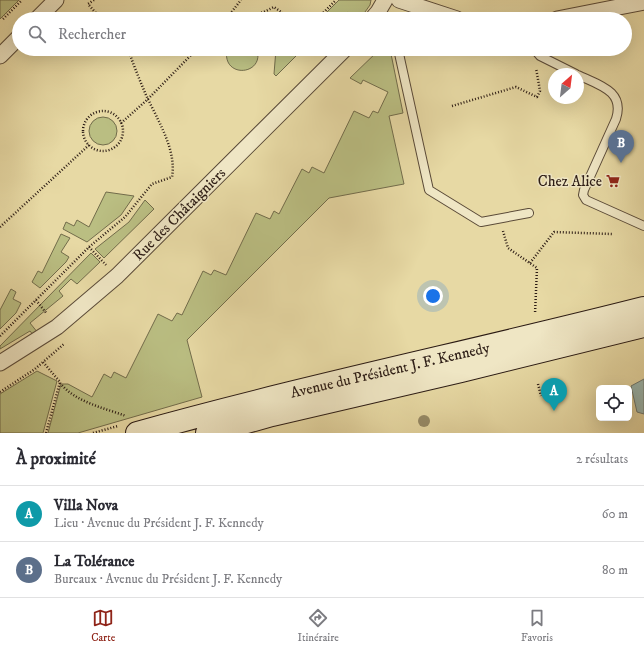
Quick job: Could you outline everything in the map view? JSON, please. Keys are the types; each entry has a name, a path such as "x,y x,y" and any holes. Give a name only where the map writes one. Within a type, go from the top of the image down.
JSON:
{"main road":[{"name":"Avenue du Président J. F. Kennedy","path":"132,426 180,427 265,399 529,337 644,308"},
{"name":"Avenue du Président J. F. Kennedy","path":"208,433 272,415 644,326"}],"street":[{"path":"44,12 56,0"},
{"path":"399,0 436,12"},
{"path":"585,12 618,4 644,2"},
{"path":"0,56 12,44"},
{"name":"Rue des Châtaigniers","path":"0,363 57,327 117,276 338,56"}],"lane":[{"path":"400,56 429,190 481,222 529,214"},
{"path":"544,56 566,68"},
{"path":"584,78 613,94 618,101 619,111 583,195 586,200 644,226"}],"path":[{"path":"3,19 22,0"},
{"path":"94,0 88,4 95,12"},
{"path":"232,12 241,0"},
{"path":"324,12 336,0"},
{"path":"264,12 274,7 281,12"},
{"path":"0,336 89,247 125,217 152,184 172,177 174,168 170,151 161,126 130,56"},
{"path":"121,123 148,99 190,56"},
{"path":"452,106 516,86 537,97 540,91 534,60 536,56"},
{"path":"98,112 104,112 117,117 121,123 122,136 114,148 101,151 89,146 83,133 84,126 91,115 98,112"},
{"path":"0,227 89,146"},
{"path":"500,219 508,248 537,268 535,320"},
{"path":"530,263 554,232 612,234"},
{"path":"89,247 117,276"},
{"path":"0,392 35,369 68,340"},
{"path":"44,362 63,387 86,401 127,417 132,426"},
{"path":"46,433 59,383"},
{"path":"538,384 541,396"}],"green space":[{"path":"0,0 19,0 0,19"},
{"path":"339,0 371,0 370,5 365,12 327,12"},
{"path":"227,56 258,56 258,58 255,65 249,69 243,70 236,69 230,65"},
{"path":"275,56 296,56 276,76 274,74"},
{"path":"373,56 391,56 403,113 389,116 404,184 329,198 187,340 202,397 78,433 48,433 61,384 68,384 92,397 104,374 111,378 114,372 126,378 158,314 172,321 177,313 182,315 203,271 211,275 214,270 226,275 256,213 270,219 274,211 279,214 302,169 309,173 312,167 324,173 354,111 369,118 373,111 378,113 388,92 363,80 361,84 350,78"},
{"path":"103,117 113,121 117,131 113,141 103,145 93,141 89,131 93,121"},
{"path":"106,192 134,196 121,215 87,242 63,229 66,222 74,226 77,220 89,227"},
{"path":"145,200 154,209 104,258 95,249 129,222"},
{"path":"61,234 70,238 61,252 69,257 66,262 40,288 32,282 38,271 42,273"},
{"path":"91,253 100,262 77,284 71,279 59,291 63,296 30,323 38,333 34,336 30,331 0,349 0,346"},
{"path":"11,289 16,292 13,299 21,303 16,313 0,329 0,310"},
{"path":"37,371 57,381 43,433 0,433 0,394"}],"water":[{"path":"644,379 644,414 637,412 632,385"}],"place":[{"name":"La Tolérance","path":"621,163"},
{"name":"Chez Alice","path":"613,181"},
{"name":"Villa Nova","path":"554,411"}]}
